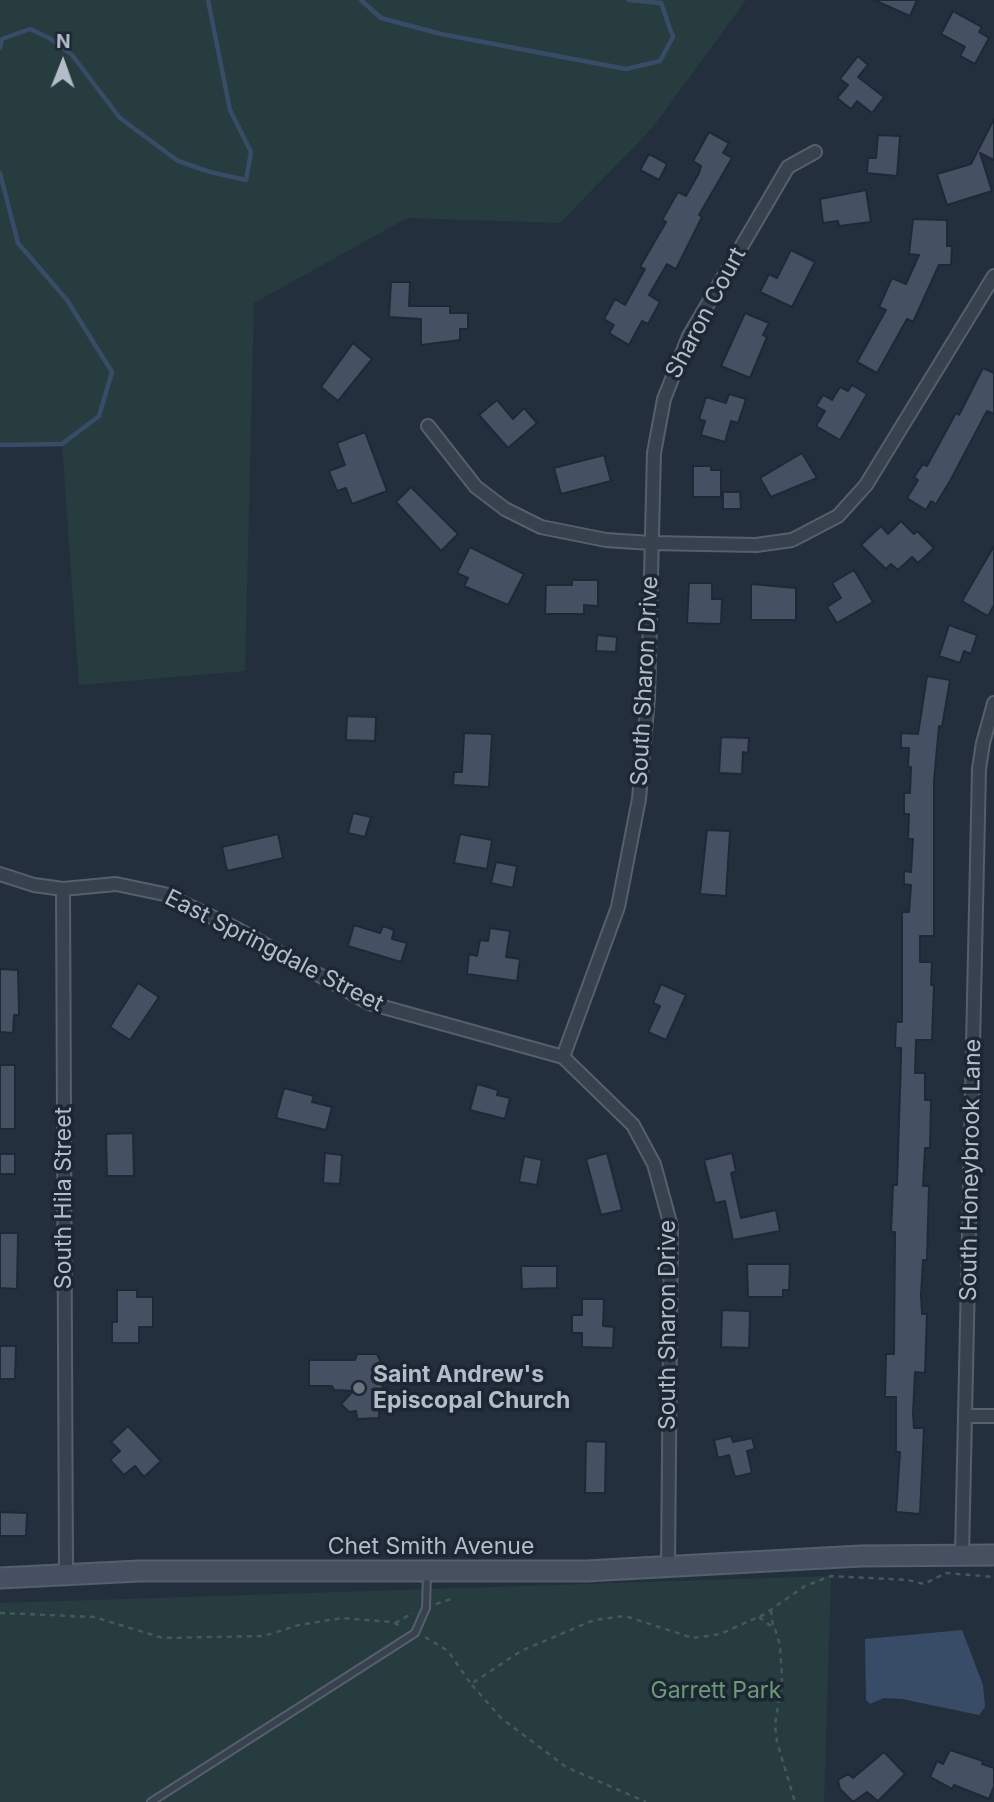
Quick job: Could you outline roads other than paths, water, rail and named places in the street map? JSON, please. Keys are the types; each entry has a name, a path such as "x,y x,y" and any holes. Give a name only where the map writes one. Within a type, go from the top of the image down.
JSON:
{"street":[{"name":"Sharon Court","path":"651,543 654,453 659,418 677,362 788,167 815,152"},
{"path":"428,426 476,486 521,519 561,533 651,543 775,544 808,534 838,516 866,485 994,276"},
{"name":"South Sharon Drive","path":"651,543 648,698 639,799 618,907 563,1057 633,1125 654,1164 670,1218 668,1568"},
{"name":"South Honeybrook Lane","path":"962,1555 979,796 983,743 994,703"},
{"path":"979,796 994,796"},
{"path":"0,874 34,885 63,889"},
{"name":"East Springdale Street","path":"63,889 116,884 164,894 237,929 369,1003 563,1057"},
{"name":"South Hila Street","path":"63,889 66,1573"},
{"path":"965,1416 994,1416"},
{"name":"Chet Smith Avenue","path":"0,1578 66,1573 668,1568 861,1556 994,1555"}],"lane":[{"path":"151,1802 415,1633 426,1608 427,1571"}],"water":[{"path":"962,1630 983,1685 985,1707 979,1715 902,1699 884,1698 870,1704 866,1700 865,1639"}],"waterway":[{"path":"0,48 2,39 30,29 49,38 72,55 120,118 178,161 246,180 251,152 230,110 208,0"},
{"path":"361,0 381,18 441,34 626,69 660,61 673,37 661,3 629,0"},
{"path":"0,173 18,243 67,300 112,372 99,416 62,444 0,445"}],"place":[{"name":"Saint Andrew's Episcopal Church","path":"359,1388"}],"park label":[{"name":"Garrett Park","path":"716,1691"}]}
